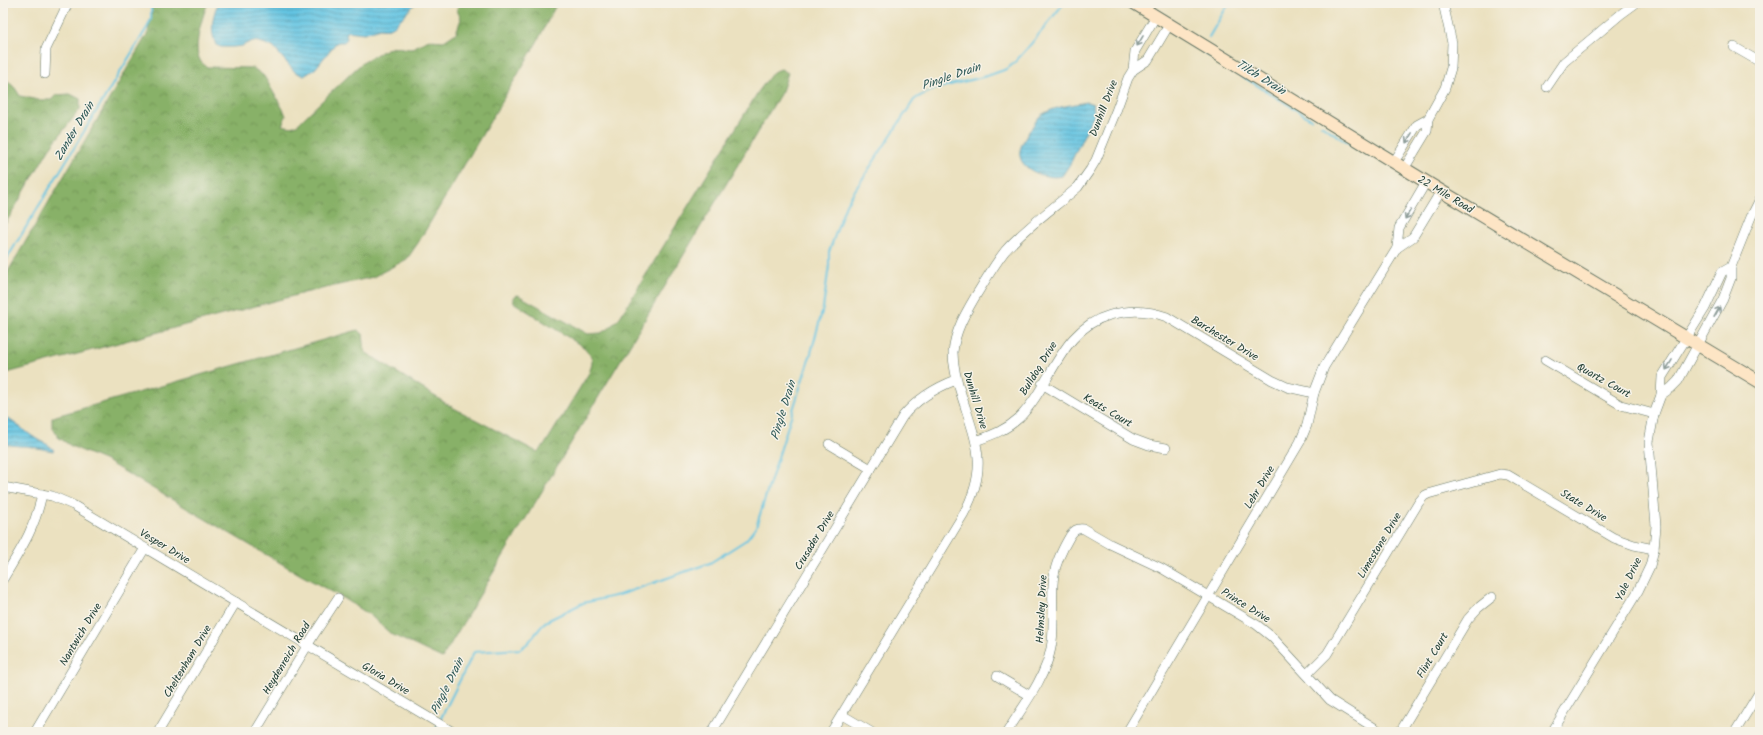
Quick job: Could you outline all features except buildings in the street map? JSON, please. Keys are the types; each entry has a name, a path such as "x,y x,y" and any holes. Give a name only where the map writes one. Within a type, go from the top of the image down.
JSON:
{"street":[{"path":"45,74 46,49 68,3"},
{"name":"22 Mile Road","path":"1134,3 1426,182 1760,382"},
{"path":"1399,165 1426,131 1428,119 1445,88 1451,68 1452,43 1443,3"},
{"path":"1547,87 1564,62 1636,3"},
{"name":"Dunhill Drive","path":"831,732 969,505 978,479 979,456 976,441 956,380 953,362 955,341 961,321 993,268 1006,250 1078,187 1087,175 1096,160 1125,85 1133,70 1134,51 1156,16"},
{"name":"Dunhill Drive","path":"1133,70 1148,60 1169,25"},
{"path":"1734,47 1760,62"},
{"name":"Lehr Drive","path":"1397,248 1399,228 1426,182"},
{"name":"Lehr Drive","path":"1127,732 1300,442 1307,425 1314,392 1324,367 1397,248 1413,237 1441,191"},
{"path":"1661,395 1678,381 1723,299 1731,278 1731,267 1751,217 1760,199"},
{"name":"Yale Drive","path":"1552,732 1640,587 1650,566 1654,549 1656,516 1649,442 1654,414 1661,395 1662,377 1708,302 1722,272 1731,267"},
{"name":"Barchester Drive","path":"1122,312 1142,311 1167,317 1272,380 1287,387 1314,392"},
{"name":"Bulldog Drive","path":"976,441 999,432 1012,424 1025,411 1062,352 1074,336 1104,316 1122,312"},
{"name":"Quartz Court","path":"1545,360 1621,405 1654,414"},
{"name":"Crusader Drive","path":"712,732 903,416 915,402 938,387 956,380"},
{"name":"Keats Court","path":"1042,384 1133,439 1149,445 1166,448"},
{"path":"829,444 871,469"},
{"name":"State Drive","path":"1504,474 1513,477 1618,540 1654,549"},
{"name":"Limestone Drive","path":"1306,674 1321,660 1333,645 1421,499 1428,494 1504,474"},
{"name":"Vesper Drive","path":"3,487 42,494 73,505 308,645"},
{"path":"3,579 32,529 38,513 42,494"},
{"name":"Prince Drive","path":"1076,530 1084,529 1110,544 1152,563 1265,630 1339,707 1381,732"},
{"name":"Helmsley Drive","path":"1007,732 1045,668 1051,650 1053,632 1053,586 1056,567 1065,545 1070,536 1076,530"},
{"name":"Nantwich Drive","path":"35,732 145,548"},
{"name":"Flint Court","path":"1400,732 1468,619 1478,608 1492,597"},
{"name":"Heydenreich Road","path":"255,732 338,598"},
{"name":"Cheltenham Drive","path":"158,732 236,602"},
{"name":"Gloria Drive","path":"308,645 453,732"},
{"path":"997,676 1029,695"},
{"path":"1735,732 1760,691"},
{"path":"842,715 870,732"}],"green space":[{"path":"153,3 208,3 201,22 197,46 197,53 200,61 207,67 253,68 264,76 284,111 286,116 282,125 292,127 298,124 364,61 387,49 395,47 410,49 429,40 444,41 456,33 461,19 457,10 459,3 557,3 537,42 418,243 407,259 373,277 304,293 3,374 3,280 148,33"},
{"path":"781,69 788,73 782,91 442,658 391,634 370,615 345,599 301,575 106,461 71,446 58,437 52,426 52,418 56,416 358,330 363,334 365,352 450,406 537,452 544,446 589,373 592,360 585,348 513,302 513,297 518,295 588,334 601,333 609,328 620,317 758,92 773,72"},
{"path":"3,76 15,88 20,96 38,100 51,100 56,95 70,94 80,99 80,109 49,149 3,228"}],"water":[{"path":"218,3 416,3 394,26 386,29 380,28 364,33 348,31 346,34 347,39 344,42 338,42 335,44 315,69 304,76 295,72 273,47 260,42 252,41 242,46 233,47 221,47 216,45 212,24"},
{"path":"1087,102 1093,104 1094,114 1070,164 1062,176 1056,177 1042,175 1028,168 1020,158 1020,151 1025,139 1038,118 1054,109"},
{"path":"3,416 35,438 50,446 54,450 3,444"}],"waterway":[{"name":"Zander Drain","path":"3,265 148,26 151,19 151,3"},
{"name":"Pingle Drain","path":"440,720 474,652 520,649 528,643 545,622 583,603 619,595 710,563 746,540 756,527 811,353 823,308 829,266 829,252 846,204 914,100 923,94 934,90 983,77 1006,69 1027,49 1064,3"},
{"name":"Tilch Drain","path":"1209,37 1229,3"},
{"name":"Tilch Drain","path":"1202,51 1311,119"},
{"name":"Tilch Drain","path":"1321,125 1357,148"},
{"name":"Pingle Drain","path":"434,732 437,726"}]}
